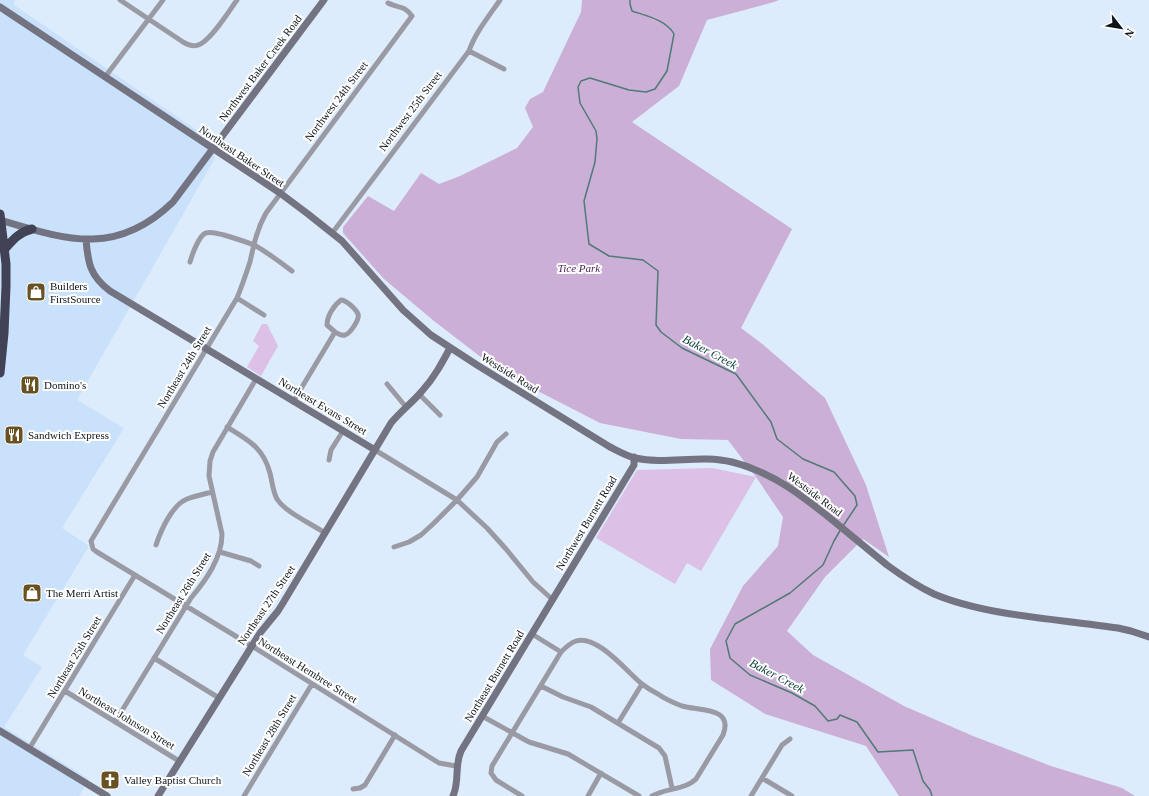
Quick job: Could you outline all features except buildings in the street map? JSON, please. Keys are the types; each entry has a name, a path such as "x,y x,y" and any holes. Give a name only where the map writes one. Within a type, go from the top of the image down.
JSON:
{"highway":[{"path":"0,218 6,264 4,333 0,373"},
{"path":"4,250 16,237 25,231 32,229"}],"main road":[{"path":"0,7 4,0"},
{"name":"Northwest Baker Creek Road","path":"0,218 62,237 86,240 126,233 163,212 213,150 324,0"},
{"name":"Northeast Baker Street","path":"0,7 280,194 333,232 410,317 450,348"},
{"name":"Northeast Evans Street","path":"86,240 87,256 90,266 94,276 101,285 375,450"},
{"name":"Northeast 27th Street","path":"158,796 251,646 281,606 391,423 430,381 450,348"},
{"name":"Westside Road","path":"450,348 598,440 634,458 662,461 710,459 732,462 776,479 793,489 887,565 920,587 948,599 967,605 1024,616 1118,628 1149,637"},
{"name":"Northwest Burnett Road","path":"553,600 634,465 634,458"},
{"name":"Northeast Burnett Road","path":"456,766 461,751 553,600"},
{"path":"0,731 107,796"},
{"path":"454,796 457,786 456,766"}],"street":[{"path":"120,0 190,46 197,46 209,38 237,0"},
{"path":"105,77 163,0"},
{"name":"Northwest 25th Street","path":"333,232 469,51 471,44 500,0"},
{"name":"Northwest 24th Street","path":"280,194 412,16 402,7 388,4"},
{"path":"469,51 504,69"},
{"name":"Northeast 24th Street","path":"92,545 91,541 237,298 246,276 260,223 280,194"},
{"path":"190,262 192,252 203,235 206,232 213,232 254,245 292,271"},
{"path":"237,298 264,315"},
{"path":"341,300 346,300 358,313 358,318 349,332 345,335 335,332 327,325 327,320 337,303 341,300"},
{"path":"293,402 335,332"},
{"name":"Northeast 26th Street","path":"115,722 186,606 202,584 220,552 222,534 208,476 210,461 213,452 227,427 256,379"},
{"path":"387,384 406,406"},
{"path":"419,394 440,415"},
{"path":"227,427 250,442 261,452 266,460 274,493 283,506 325,532"},
{"path":"329,460 332,450 343,431"},
{"path":"394,547 409,542 421,535 457,500 477,477 496,442 506,434"},
{"name":"Northeast Evans Street","path":"375,450 457,500 487,528 533,582 553,600"},
{"path":"156,545 160,533 173,510 180,503 187,499 212,492"},
{"name":"Northeast Hembree Street","path":"92,545 97,552 439,763 456,766"},
{"path":"220,552 251,561 259,566"},
{"name":"Northeast 25th Street","path":"29,749 135,575"},
{"path":"532,634 561,652"},
{"path":"522,796 496,780 491,773 492,766 561,652 568,645 576,641 584,640 591,642 615,659 642,684 666,699 682,706 716,712 722,716 726,723 726,728 723,734 696,779 689,785 672,788 652,796"},
{"path":"154,658 219,698"},
{"name":"Northeast 28th Street","path":"244,796 312,684"},
{"path":"618,723 642,684"},
{"path":"541,686 563,697 591,706 659,748 665,756 672,788"},
{"name":"Northeast Johnson Street","path":"64,691 179,761"},
{"path":"482,716 530,742 568,754 639,796"},
{"path":"353,789 360,788 365,784 395,735"},
{"path":"751,796 782,745 790,739"},
{"path":"588,796 601,774"},
{"path":"762,778 792,796"}],"shaded area":[{"path":"0,0 15,0 14,5 211,140 215,158 77,400 124,428 62,528 89,546 23,655 42,667 4,727 89,779 79,796 0,796"},
{"path":"262,324 267,324 278,346 261,376 247,367 259,346 253,341"},
{"path":"712,468 756,477 701,571 687,563 675,584 596,538 637,470"}],"green space":[{"name":"Tice Park","path":"582,0 779,0 707,20 679,86 632,122 792,229 741,328 761,343 825,398 866,485 889,557 863,539 825,577 787,631 813,655 904,706 973,736 1051,766 1122,788 1135,796 899,796 866,746 765,714 711,680 710,649 743,586 778,546 783,517 756,477 728,440 681,439 600,423 499,371 434,321 384,279 343,233 343,227 368,196 394,211 421,173 439,184 460,176 517,148 533,127 525,108 530,99 543,92 581,12"}],"waterway":[{"name":"Baker Creek","path":"630,0 632,11 661,22 671,29 674,34 667,71 655,89 646,92 629,90 590,78 581,81 578,87 580,103 596,131 597,139 595,162 584,201 589,244 609,256 643,260 658,271 656,325 661,332 682,348 736,374 771,422 777,439 803,459 834,472 855,496 857,505 843,526"},
{"name":"Baker Creek","path":"841,529 823,565 790,593 735,624 726,641 730,658 750,675 792,693 815,706 828,721 837,719 840,715 857,722 878,752 913,750 923,781 930,790 932,796"}],"place":[{"name":"Builders FirstSource","path":"36,292"},
{"name":"Domino's","path":"30,385"},
{"name":"Sandwich Express","path":"14,435"},
{"name":"The Merri Artist","path":"32,593"},
{"name":"Valley Baptist Church","path":"110,780"}]}
